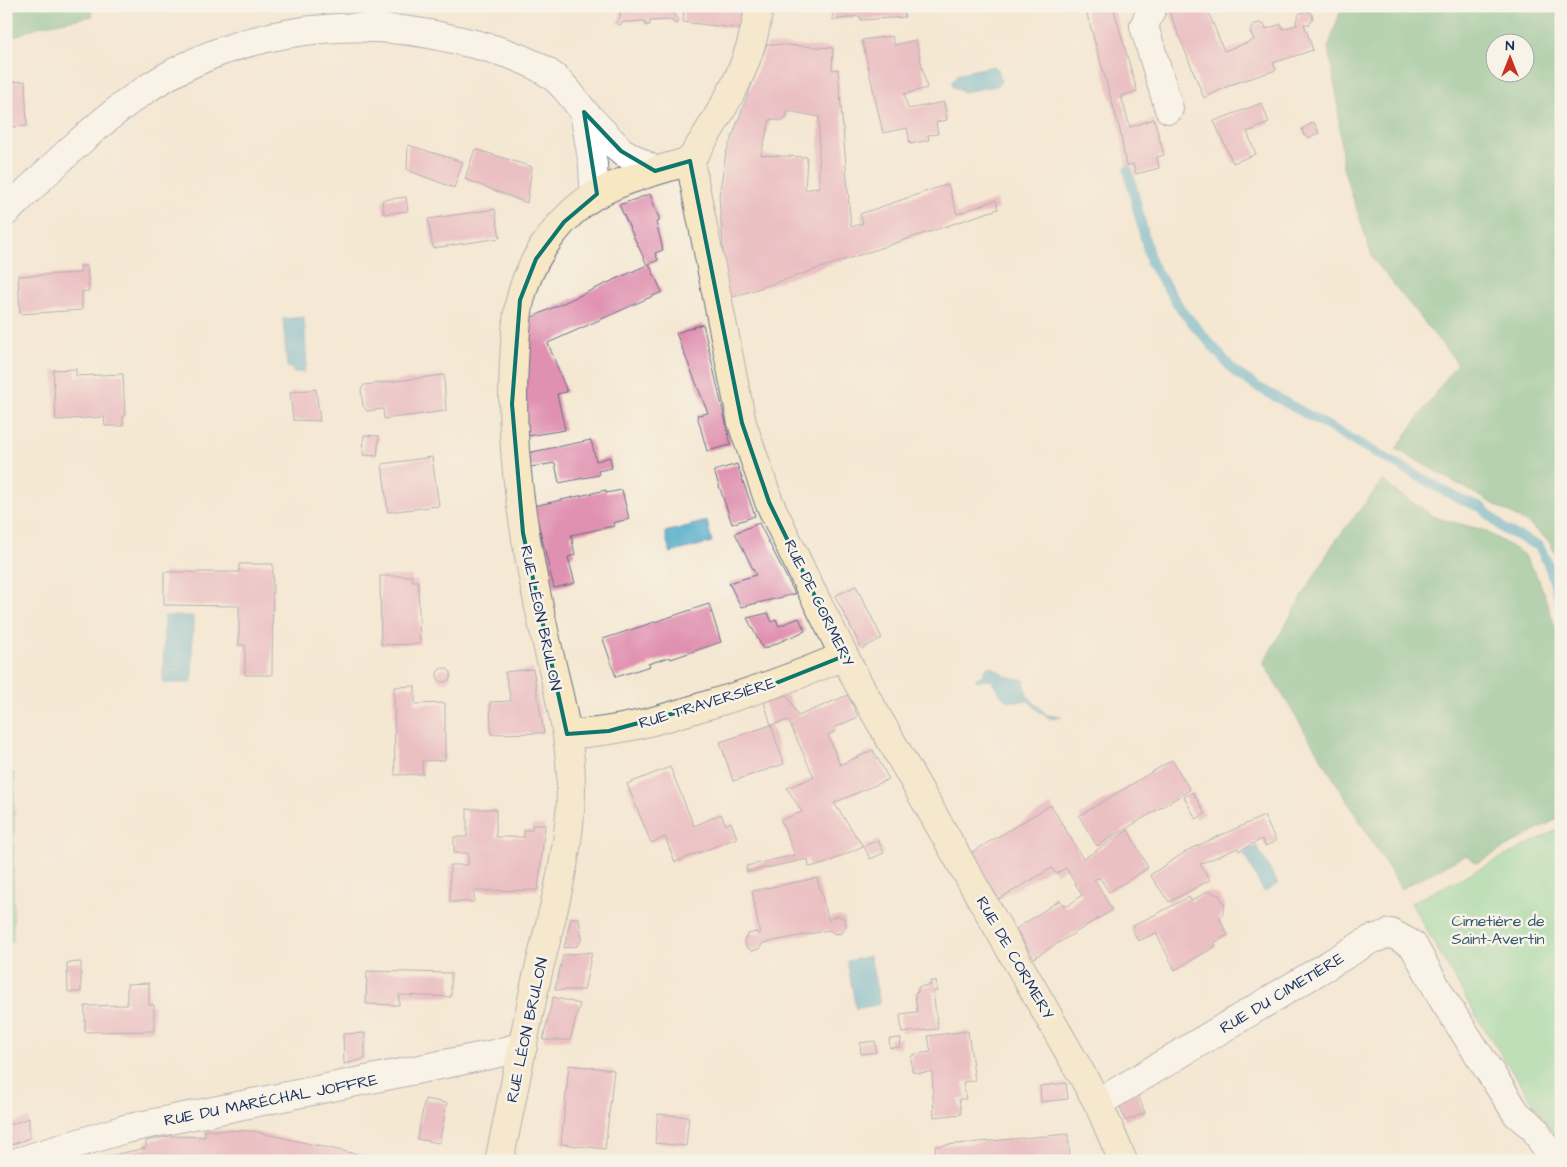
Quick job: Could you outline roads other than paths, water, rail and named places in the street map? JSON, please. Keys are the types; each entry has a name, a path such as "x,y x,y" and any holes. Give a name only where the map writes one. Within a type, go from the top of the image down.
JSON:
{"main road":[{"path":"690,161 735,89 750,52 760,6"},
{"name":"RUE LÉON BRULON","path":"499,1161 557,893 568,827 571,787 567,734 523,533 515,472 512,404 520,300 536,259 546,242 581,205 597,194 655,171 690,161"},
{"name":"RUE DE CORMERY","path":"690,161 742,424 770,502 844,656 1098,1103 1123,1161"},
{"name":"RUE TRAVERSIÈRE","path":"567,734 599,733 647,723 756,691 844,656"}],"street":[{"path":"1153,6 1144,26 1169,109"},
{"path":"6,212 85,137 139,95 162,80 200,60 230,49 305,30 351,26 414,30 503,52 553,76 568,90 584,112 621,151 655,171"},
{"path":"584,112 597,194"},
{"name":"RUE DU CIMETIÈRE","path":"1098,1103 1370,940 1390,933 1413,945 1444,1001 1517,1114 1535,1129 1553,1161"},
{"name":"RUE DU MARÉCHAL JOFFRE","path":"20,1161 125,1129 494,1054 523,1046"}],"water":[{"path":"994,66 998,69 1001,81 997,86 963,92 953,87 952,82 959,73"},
{"path":"304,317 307,365 304,372 293,373 292,369 287,367 283,319"},
{"path":"707,521 712,542 670,553 665,532"},
{"path":"164,616 193,616 192,683 163,683"},
{"path":"991,666 1006,676 1024,680 1027,695 1047,715 1062,716 1051,719 1039,712 1029,701 1005,700 991,680 979,681 975,679 983,675 985,669"},
{"path":"1257,846 1278,884 1264,892 1243,853"},
{"path":"870,956 880,1004 856,1009 847,961"}],"waterway":[{"path":"1128,170 1151,263 1182,311 1235,372 1256,386 1459,499 1481,507 1505,530 1539,546 1549,566 1561,603"}],"park label":[{"name":"Cimetière de Saint-Avertin","path":"1498,930"}]}
